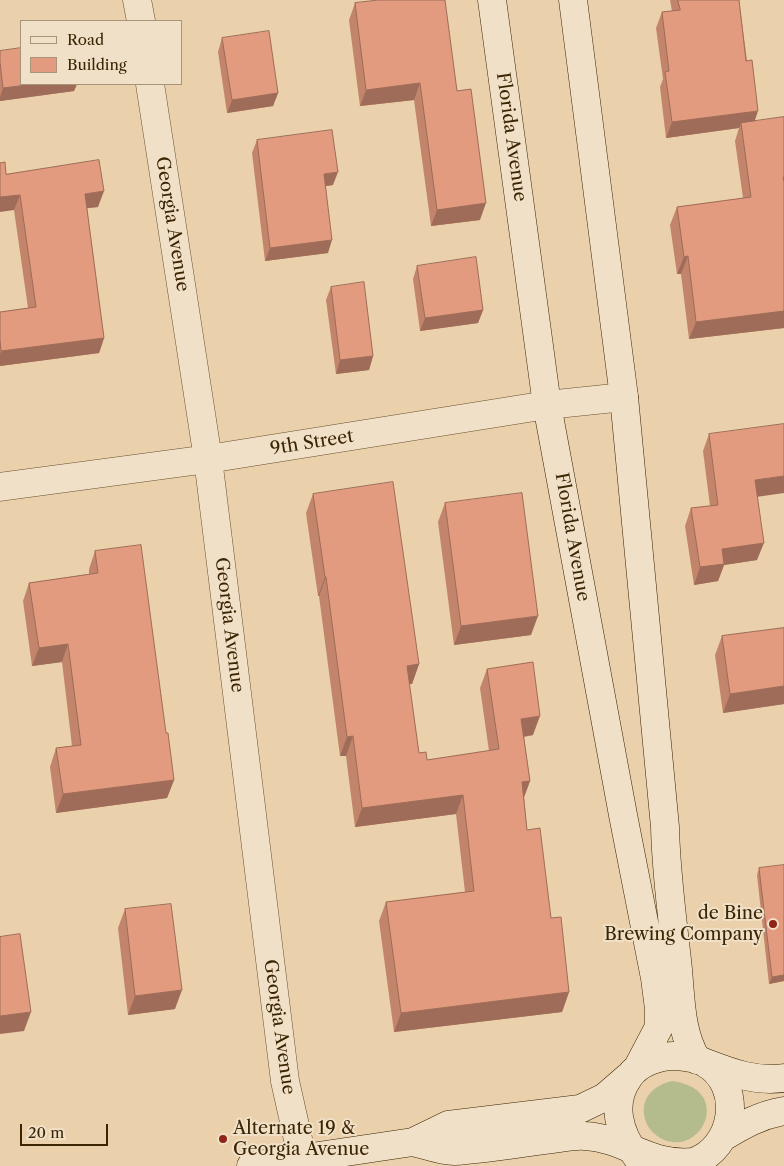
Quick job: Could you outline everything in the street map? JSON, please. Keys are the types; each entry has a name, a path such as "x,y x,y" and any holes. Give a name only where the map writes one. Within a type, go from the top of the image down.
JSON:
{"street":[{"path":"137,0 141,20"},
{"name":"Florida Avenue","path":"492,0 547,405 660,1009 659,1026 634,1072"},
{"path":"573,0 624,397 666,827 668,888 686,1034 690,1048 702,1062 717,1073 723,1082 731,1103 728,1125 716,1150"},
{"name":"Georgia Avenue","path":"150,85 208,459 285,1082 304,1163"},
{"name":"9th Street","path":"0,487 208,459 547,405 624,397"},
{"path":"251,1166 304,1163 413,1142 448,1125 580,1109 605,1098 634,1072 649,1062 672,1056 702,1062 739,1075 767,1081 784,1078"},
{"path":"634,1072 619,1096 618,1116 624,1136 650,1162"},
{"path":"413,1142 452,1151 586,1136 611,1142 650,1162 669,1165 692,1162 709,1155 743,1124 768,1113 784,1111"}],"green space":[{"path":"672,1081 691,1087 702,1096 707,1108 705,1120 699,1131 689,1139 676,1142 662,1139 655,1134 647,1125 644,1114 645,1101 653,1090"}],"building":[{"path":"379,0 445,0 457,91 471,89 486,203 437,210 420,83 366,90 355,3"},
{"path":"678,0 739,0 746,61 752,60 758,111 672,122 665,72 669,71 662,12 680,10"},
{"path":"269,31 278,93 232,100 222,38"},
{"path":"20,48 20,85 27,85 3,88 0,51"},
{"path":"784,117 784,311 696,322 688,256 684,257 677,207 751,197 741,123"},
{"path":"332,130 338,172 324,174 332,240 270,248 257,140"},
{"path":"99,160 104,191 85,194 104,338 1,351 0,312 36,307 20,195 0,197 0,163 5,162 6,174"},
{"path":"476,257 483,310 425,318 417,266"},
{"path":"364,282 373,356 340,360 331,287"},
{"path":"784,424 784,476 755,480 764,543 722,549 724,564 700,567 691,508 718,505 709,434"},
{"path":"393,482 419,664 407,666 419,753 426,752 427,760 499,749 487,669 533,662 540,716 521,719 530,781 522,782 527,830 540,828 551,918 561,917 569,992 401,1013 386,902 474,891 463,795 362,808 353,736 347,737 313,494"},
{"path":"522,493 538,616 461,626 445,503"},
{"path":"141,545 174,780 63,794 56,748 81,745 68,644 39,648 29,583 98,573 95,551"},
{"path":"784,628 784,686 730,694 722,636"},
{"name":"de Bine Brewing Company","path":"784,865 784,975 772,977 759,868"},
{"path":"171,904 182,990 135,996 125,909"},
{"path":"20,934 31,1012 0,1016 0,937"}],"place":[{"name":"de Bine Brewing Company","path":"773,924"},
{"name":"Alternate 19 & Georgia Avenue","path":"223,1139"}]}
